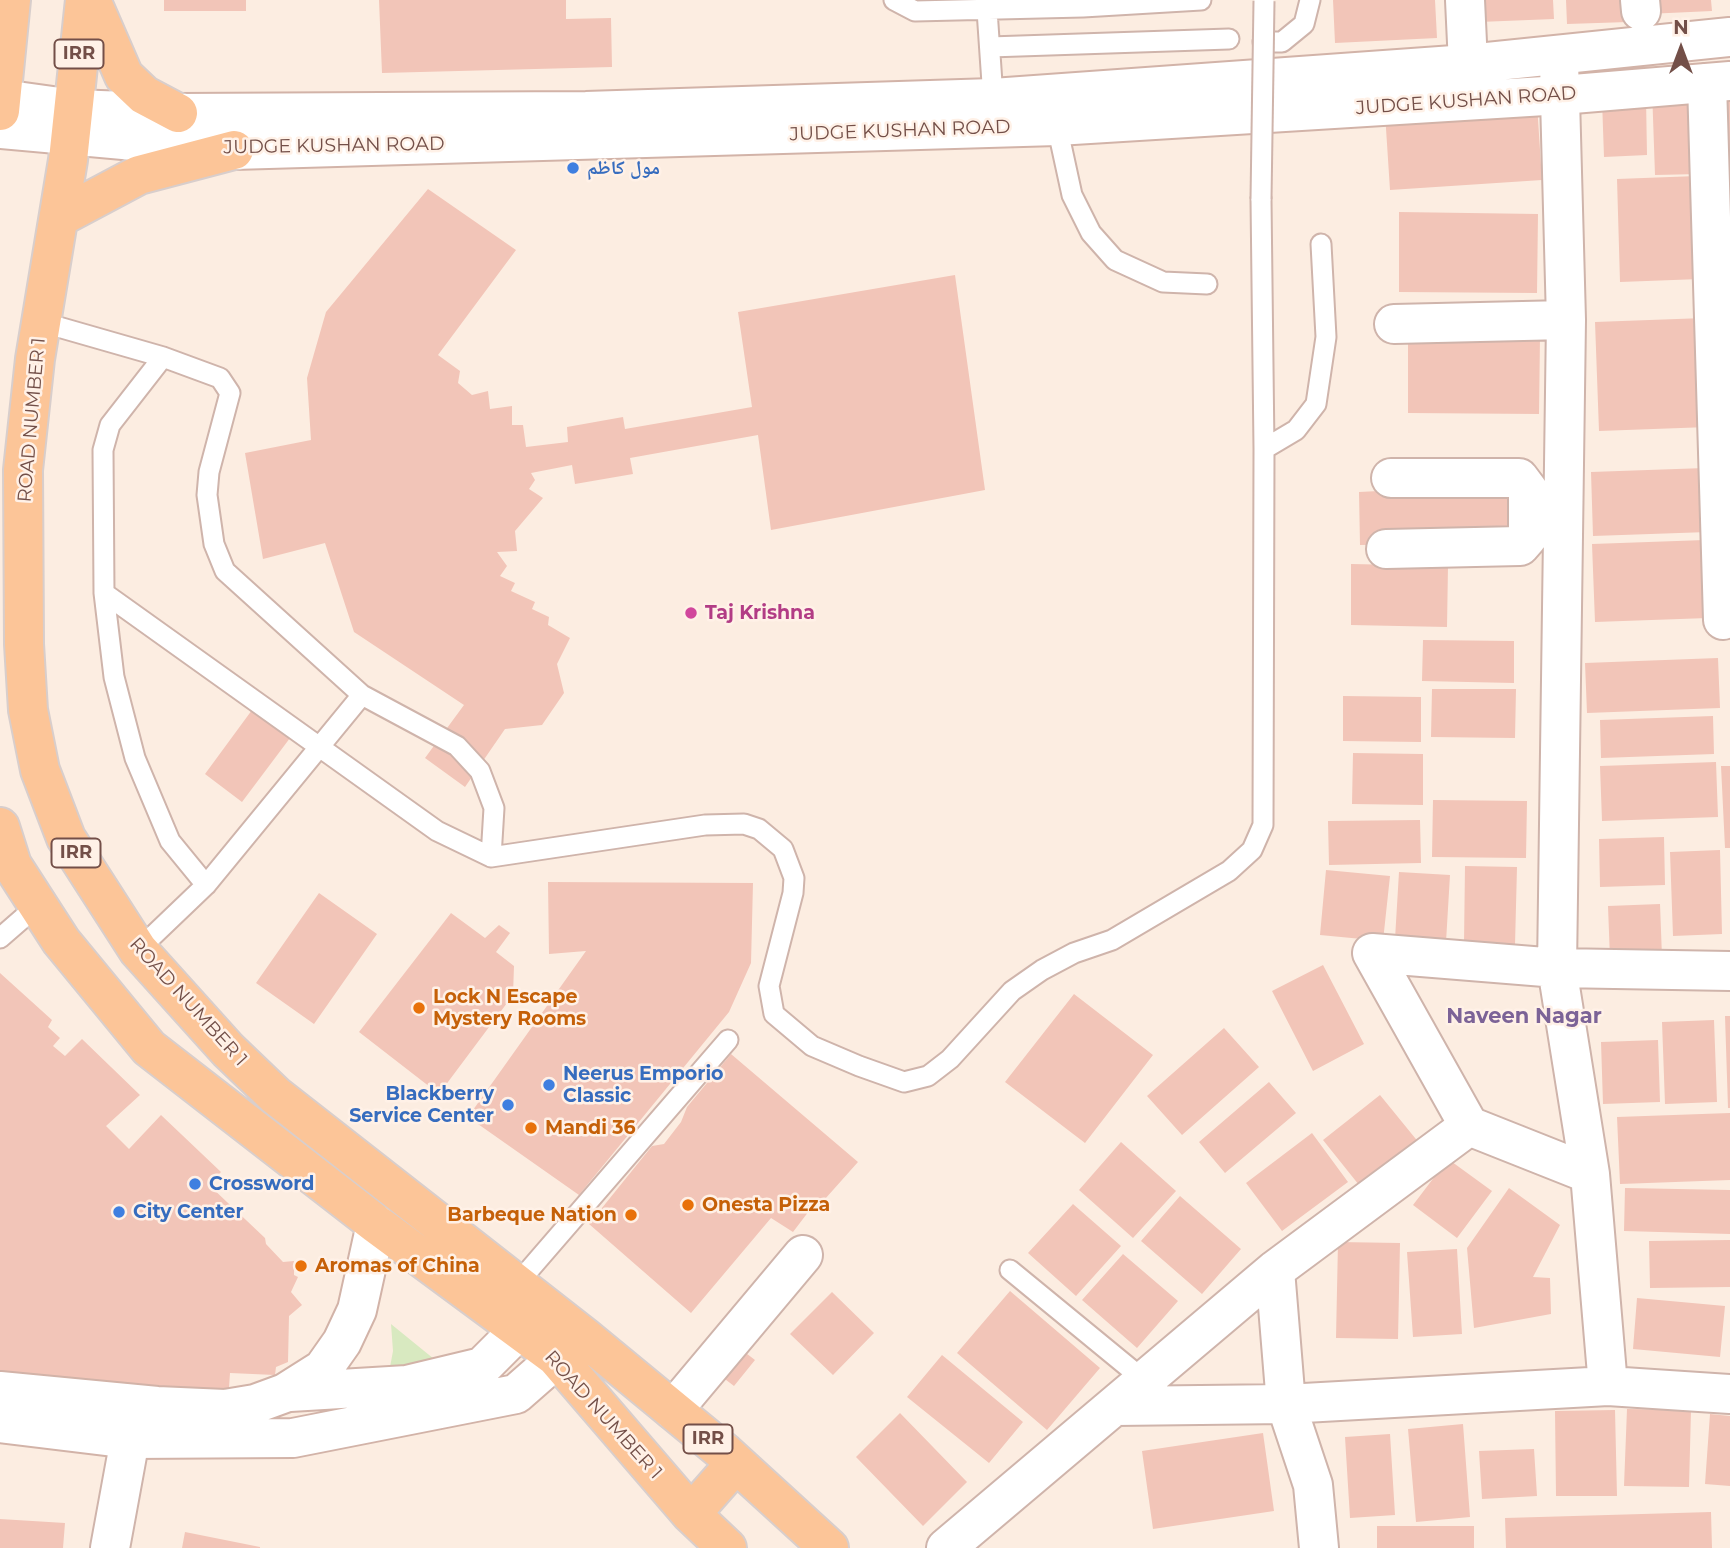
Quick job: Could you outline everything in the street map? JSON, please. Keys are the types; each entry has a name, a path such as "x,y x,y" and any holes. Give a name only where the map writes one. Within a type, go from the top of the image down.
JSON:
{"main road":[{"path":"1,113 11,0"},
{"name":"ROAD NUMBER 1","path":"85,0 60,217 41,322 23,470 27,710 40,770 66,838 138,950 228,1049 275,1095 527,1306 569,1346 691,1514 727,1548"},
{"path":"91,0 124,76 144,95 178,113"},
{"path":"60,217 139,175 234,150"},
{"name":"ROAD NUMBER 1","path":"0,827 6,866 38,905 61,940 149,1048 376,1224 527,1306"},
{"name":"ROAD NUMBER 1","path":"569,1346 673,1410 829,1548"},
{"path":"691,1514 736,1463"}],"street":[{"path":"1465,0 1468,64"},
{"name":"JUDGE KUSHAN ROAD","path":"72,123 178,113 586,111 993,98 1468,64 1559,54 1643,19 1730,37"},
{"path":"1559,54 1566,320 1546,528 1557,968 1590,1174 1608,1386"},
{"path":"1718,82 1724,620"},
{"name":"JUDGE KUSHAN ROAD","path":"72,123 234,150 1057,126 1561,95 1718,82"},
{"path":"1,113 72,123"},
{"path":"1394,324 1566,320"},
{"path":"1391,478 1518,478 1528,490 1546,528"},
{"path":"1387,549 1520,545 1546,528"},
{"path":"1590,1174 1469,1126 1372,953 1557,968 1730,971"},
{"path":"946,1548 1275,1270 1469,1126"},
{"path":"0,1391 157,1406 225,1409 255,1404 285,1393 323,1369 342,1342 357,1310 376,1224"},
{"path":"673,1410 803,1255"},
{"path":"1275,1270 1286,1404 1313,1485 1319,1548"},
{"path":"285,1393 407,1385 482,1367 527,1306"},
{"path":"0,1423 130,1439 293,1438 516,1394 569,1346"},
{"path":"1115,1406 1286,1404 1608,1386 1730,1394"},
{"path":"110,1548 130,1439"}],"lane":[{"path":"894,0 915,11 1200,0"},
{"path":"1263,42 1282,41 1304,24 1310,0"},
{"path":"104,593 438,831 491,857 728,822 758,829 783,849 794,878 793,893 769,986 774,1014 812,1046 859,1066 904,1082 928,1076 950,1059 1012,991 1042,970 1074,953 1112,940 1229,871 1252,850 1263,825 1264,449 1261,199 1264,1"},
{"path":"987,10 993,98"},
{"path":"990,47 1229,39"},
{"path":"1057,126 1072,195 1091,233 1115,260 1163,282 1207,284"},
{"path":"1264,449 1296,430 1316,404 1326,337 1321,244"},
{"path":"41,322 163,357 220,378 230,393 209,472 207,495 214,544 225,571 362,695 457,746 480,771 494,808 491,857"},
{"path":"163,357 110,425 103,450 104,593 114,677 135,758 170,841 206,885"},
{"path":"138,950 206,885 362,695"},
{"path":"0,938 38,905"},
{"path":"527,1306 728,1040"},
{"path":"1010,1270 1144,1380"}],"green space":[{"path":"391,1324 477,1394 388,1378 393,1351"}],"building":[{"path":"164,0 246,0 246,11 164,11"},
{"path":"379,0 566,0 566,19 611,18 612,67 382,73"},
{"path":"1333,0 1435,0 1437,38 1335,43"},
{"path":"1478,0 1553,0 1554,19 1479,22"},
{"path":"1566,0 1627,0 1628,22 1567,24"},
{"path":"1646,0 1711,0 1712,11 1647,14"},
{"path":"1697,88 1700,174 1655,175 1652,89"},
{"path":"1730,91 1730,186 1723,186 1720,92"},
{"path":"1646,98 1647,155 1604,157 1602,100"},
{"path":"1537,104 1542,180 1390,190 1385,113"},
{"path":"1697,176 1700,279 1620,282 1617,179"},
{"path":"428,189 516,250 438,355 460,371 458,383 472,395 488,391 490,409 512,406 512,425 523,425 526,447 568,442 567,427 623,417 625,429 752,407 738,312 955,275 985,490 771,530 758,435 630,458 633,474 575,484 572,465 531,473 535,480 529,489 543,498 515,531 517,551 497,552 507,566 500,576 515,583 511,591 535,602 532,609 549,617 548,625 570,638 557,664 564,693 542,725 505,729 465,787 425,758 464,705 354,632 325,543 263,559 245,453 311,440 307,378 326,312"},
{"path":"1399,212 1538,214 1537,293 1399,292"},
{"path":"1704,318 1708,427 1599,431 1595,322"},
{"path":"1408,335 1540,336 1539,414 1408,413"},
{"path":"1705,468 1708,532 1593,536 1591,472"},
{"path":"1516,484 1514,542 1360,545 1359,492"},
{"path":"1705,540 1708,618 1595,622 1592,544"},
{"path":"1351,564 1448,566 1447,627 1351,625"},
{"path":"1423,640 1514,641 1514,683 1422,681"},
{"path":"1718,658 1720,708 1587,713 1585,663"},
{"path":"1432,689 1516,689 1515,738 1431,737"},
{"path":"1343,696 1421,697 1421,742 1343,741"},
{"path":"252,710 290,738 242,802 205,774"},
{"path":"1713,716 1714,754 1601,758 1600,720"},
{"path":"1353,753 1423,754 1423,805 1352,804"},
{"path":"1716,762 1718,817 1602,821 1600,766"},
{"path":"1721,766 1730,766 1730,848 1725,848"},
{"path":"1433,800 1527,801 1526,858 1432,857"},
{"path":"1420,820 1421,863 1329,865 1328,821"},
{"path":"1664,837 1665,885 1600,887 1599,839"},
{"path":"1720,850 1722,934 1673,936 1670,852"},
{"path":"1465,866 1517,867 1515,945 1464,943"},
{"path":"1326,870 1390,876 1383,941 1320,935"},
{"path":"1399,872 1450,875 1446,942 1395,939"},
{"path":"548,882 753,883 751,963 729,1012 579,1195 468,1117 586,951 549,954"},
{"path":"319,893 377,934 314,1024 256,983"},
{"path":"1660,904 1662,957 1610,959 1608,906"},
{"path":"451,913 485,938 499,925 510,933 496,952 514,966 513,995 439,1094 359,1032"},
{"path":"1323,965 1364,1044 1313,1071 1272,991"},
{"name":"City Center","path":"0,973 52,1020 48,1027 60,1038 53,1046 65,1056 82,1039 140,1095 106,1126 129,1149 161,1115 221,1172 209,1185 265,1238 266,1244 283,1262 294,1261 294,1275 298,1277 291,1292 302,1305 289,1316 288,1362 276,1367 275,1375 230,1373 228,1402 0,1383"},
{"path":"1074,994 1153,1055 1085,1143 1005,1082"},
{"path":"1725,1016 1730,1016 1730,1108 1728,1108"},
{"path":"1714,1020 1717,1102 1665,1104 1662,1022"},
{"path":"1224,1028 1259,1067 1182,1135 1147,1096"},
{"path":"1658,1040 1660,1102 1603,1104 1601,1042"},
{"path":"731,1054 858,1162 817,1208 809,1211 793,1232 771,1218 691,1313 589,1224 652,1146 664,1144 681,1122 687,1107"},
{"path":"1269,1082 1296,1113 1225,1173 1199,1142"},
{"path":"1380,1095 1424,1149 1367,1195 1323,1140"},
{"path":"1730,1113 1730,1180 1620,1184 1617,1117"},
{"path":"1312,1133 1348,1182 1282,1231 1246,1183"},
{"path":"1121,1142 1176,1191 1133,1238 1079,1190"},
{"path":"1448,1159 1492,1191 1457,1238 1413,1205"},
{"path":"1509,1188 1560,1225 1533,1277 1550,1278 1551,1314 1474,1328 1467,1248"},
{"path":"1625,1188 1730,1190 1730,1234 1624,1231"},
{"path":"1180,1196 1241,1249 1202,1294 1141,1241"},
{"path":"1073,1204 1121,1246 1076,1296 1028,1253"},
{"path":"1730,1240 1730,1287 1650,1288 1649,1241"},
{"path":"1338,1242 1400,1243 1398,1339 1336,1338"},
{"path":"1457,1249 1462,1334 1413,1337 1407,1252"},
{"path":"1123,1254 1178,1301 1137,1348 1082,1300"},
{"path":"1010,1291 1100,1368 1047,1430 957,1353"},
{"path":"832,1292 874,1333 833,1375 790,1334"},
{"path":"1637,1298 1725,1306 1720,1357 1633,1349"},
{"path":"738,1347 755,1360 734,1386 717,1373"},
{"path":"942,1355 1023,1422 989,1463 907,1397"},
{"path":"1627,1409 1691,1410 1689,1487 1624,1486"},
{"path":"1615,1410 1617,1496 1556,1496 1555,1411"},
{"path":"900,1413 967,1482 923,1526 856,1457"},
{"path":"1710,1414 1730,1416 1730,1486 1705,1484"},
{"path":"1463,1424 1470,1517 1416,1522 1408,1429"},
{"path":"1263,1433 1274,1511 1153,1529 1142,1451"},
{"path":"1390,1434 1395,1515 1350,1518 1345,1437"},
{"path":"1534,1449 1537,1496 1482,1499 1479,1451"},
{"path":"1711,1512 1712,1548 1506,1548 1505,1518"},
{"path":"0,1519 65,1523 63,1548 0,1548"},
{"path":"1377,1526 1474,1526 1474,1548 1377,1548"},
{"path":"185,1532 260,1547 260,1548 182,1548"}],"place":[{"name":"مول كاظم","path":"573,168"},
{"name":"Taj Krishna","path":"691,613"},
{"name":"Lock N Escape Mystery Rooms","path":"419,1008"},
{"name":"Neerus Emporio Classic","path":"549,1085"},
{"name":"Blackberry Service Center","path":"508,1105"},
{"name":"Mandi 36","path":"531,1128"},
{"name":"Crossword","path":"195,1184"},
{"name":"Onesta Pizza","path":"688,1205"},
{"name":"City Center","path":"119,1212"},
{"name":"Barbeque Nation","path":"631,1215"},
{"name":"Aromas of China","path":"301,1266"}],"district":[{"name":"Naveen Nagar","path":"1524,1017"}]}
